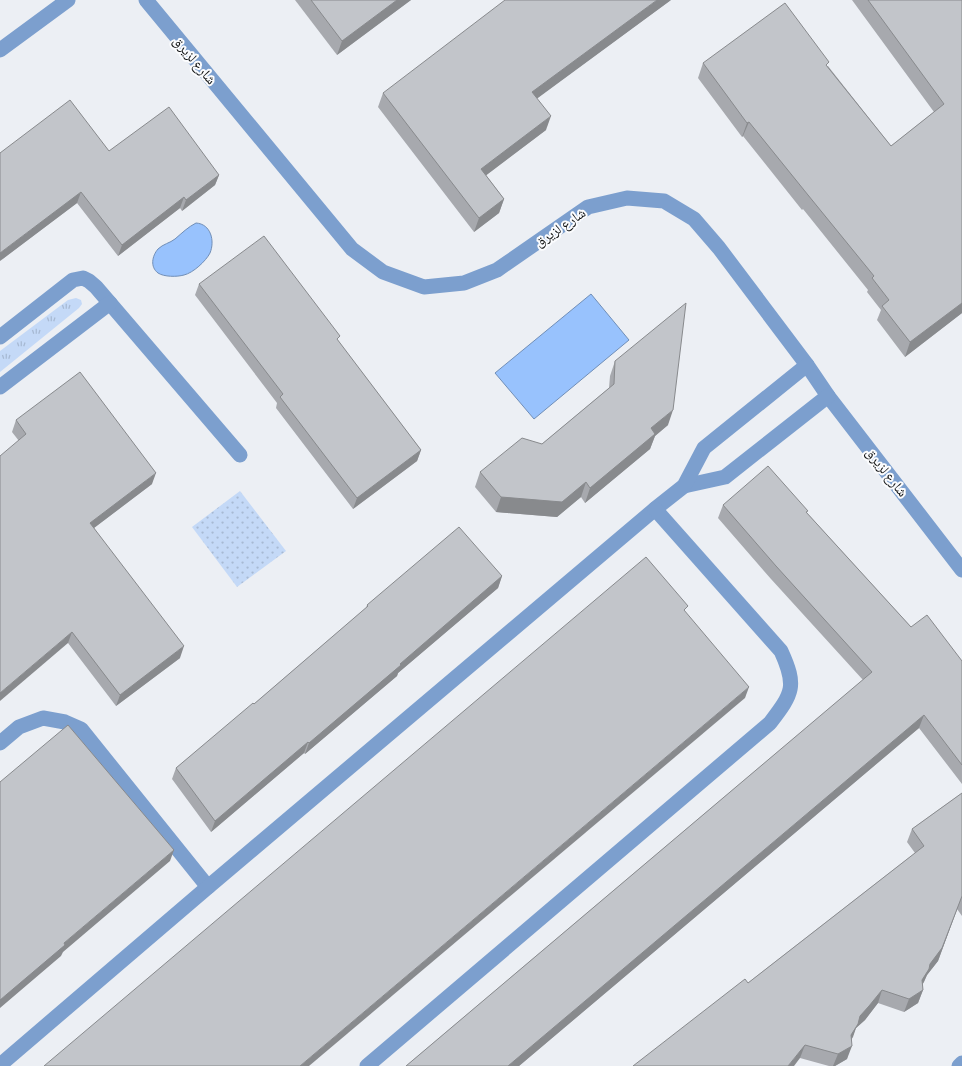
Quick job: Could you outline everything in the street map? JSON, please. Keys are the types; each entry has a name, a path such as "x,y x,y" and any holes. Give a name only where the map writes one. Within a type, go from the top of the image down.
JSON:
{"street":[{"path":"0,50 68,0"},
{"name":"شارع لزيرق","path":"146,0 352,249 383,272 424,287 464,283 497,270 588,207 628,198 664,201 694,219 719,248 828,396 962,570"},
{"path":"0,337 73,280 83,278 96,287 240,455"},
{"path":"0,388 110,303"},
{"path":"0,1064 684,486 704,448 807,365"},
{"path":"684,486 725,477 828,396"},
{"path":"367,1066 770,723 785,704 792,686 789,668 781,651 655,509"},
{"path":"0,743 19,727 43,718 65,722 81,729 208,887"},
{"path":"959,1066 962,1063"}],"green space":[{"path":"76,298 81,300 82,304 79,308 0,372 0,351 68,300"},
{"path":"240,491 286,551 237,587 192,527"}],"water":[{"path":"196,223 205,226 212,238 208,256 188,274 171,276 155,271 153,261 158,249"},
{"path":"591,294 629,340 534,419 495,373"}],"building":[{"path":"311,0 397,0 342,41"},
{"path":"505,0 657,0 532,92 551,116 481,169 504,199 479,218 383,93"},
{"path":"868,0 962,0 962,303 910,342 882,306 889,300 872,278 874,276 749,122 747,123 703,63 785,3 829,62 826,65 891,146 944,104"},
{"path":"70,100 109,151 169,107 219,175 186,200 184,197 122,245 81,192 0,253 0,153"},
{"path":"264,236 340,336 337,339 421,450 357,498 280,397 283,394 199,284"},
{"path":"686,303 673,410 651,428 655,434 590,488 586,482 562,502 501,497 480,472 522,438 542,444 614,384 615,361"},
{"path":"80,372 156,473 90,523 184,646 120,695 72,632 0,693 0,456 26,434 16,420"},
{"path":"768,466 808,511 806,512 911,627 927,615 962,661 962,765 924,715 508,1066 406,1066 872,672 723,505"},
{"path":"459,527 502,576 401,665 215,821 176,768 254,704"},
{"path":"646,557 688,606 684,610 749,687 300,1066 44,1066"},
{"path":"68,725 174,850 0,1000 0,782"},
{"path":"962,793 962,896 942,948 930,964 922,980 923,990 909,999 882,990 860,1016 858,1024 851,1035 852,1046 838,1054 805,1045 788,1066 633,1066 745,979 748,983 924,846 912,829"}]}
